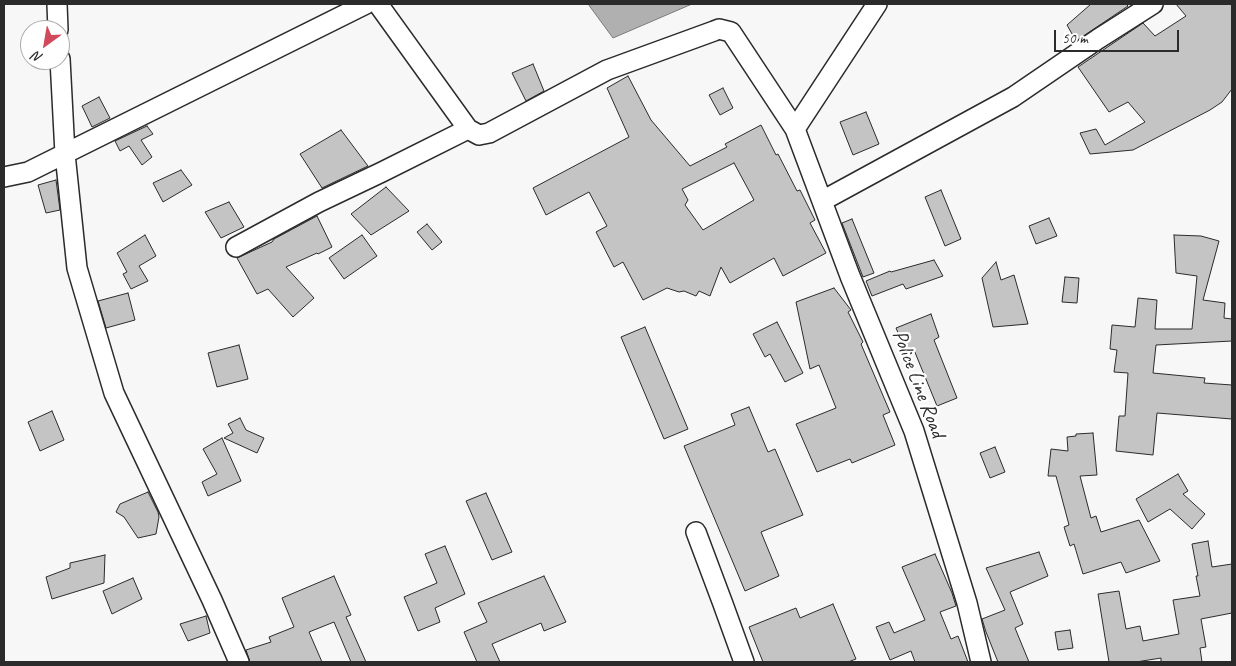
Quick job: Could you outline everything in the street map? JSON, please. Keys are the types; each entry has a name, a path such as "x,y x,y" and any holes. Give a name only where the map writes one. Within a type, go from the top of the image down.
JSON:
{"street":[{"path":"57,4 58,20"},
{"path":"4,177 28,172 366,4"},
{"path":"236,247 318,202 468,129 378,4"},
{"path":"795,129 877,4"},
{"path":"822,201 1013,97 1152,4"},
{"name":"Police Line Road","path":"468,129 479,135 489,133 608,70 719,29 731,32 795,129 850,276 914,431 967,603 980,662"},
{"path":"61,70 65,154 77,268 114,393 212,600 239,662"},
{"path":"696,532 744,662"}],"shaded area":[{"path":"588,4 692,4 613,38"}],"building":[{"path":"1091,4 1126,4 1128,6 1076,41 1067,25"},
{"path":"1176,4 1232,4 1232,89 1222,102 1210,110 1133,150 1090,154 1080,133 1096,129 1105,145 1145,122 1128,102 1109,112 1078,67 1143,23 1155,36 1186,16"},
{"path":"533,64 544,91 526,101 512,73"},
{"path":"628,76 651,120 690,166 727,147 725,144 761,125 797,191 800,190 815,220 810,223 826,253 783,276 774,258 730,283 721,267 710,296 699,291 696,296 684,291 679,292 667,288 643,300 623,262 614,267 596,232 607,226 589,192 546,215 533,188 629,137 607,88","holes":["734,163 754,200 703,230 685,205 688,200 682,189"]},
{"path":"723,88 733,108 720,115 709,95"},
{"path":"99,97 110,118 92,127 82,106"},
{"path":"866,112 879,144 853,155 840,122"},
{"path":"147,126 153,134 141,140 152,157 142,165 129,146 120,151 115,141"},
{"path":"341,130 368,166 322,188 300,154"},
{"path":"181,170 192,185 163,202 153,183"},
{"path":"56,180 60,210 46,213 38,185"},
{"path":"386,187 409,211 371,235 351,214"},
{"path":"941,190 961,239 945,246 925,197"},
{"path":"229,202 244,227 221,238 205,212"},
{"path":"317,216 332,247 286,267 314,298 293,317 268,289 257,294 237,258 272,242 274,239"},
{"path":"1049,218 1057,236 1036,244 1029,226"},
{"path":"852,219 874,273 863,277 842,223"},
{"path":"427,224 442,242 432,250 417,232"},
{"path":"145,235 156,256 139,266 148,281 131,289 123,274 127,272 117,253"},
{"path":"362,235 377,256 344,279 329,258"},
{"path":"1174,235 1201,236 1219,241 1203,300 1225,303 1224,318 1232,319 1232,341 1156,345 1153,373 1205,378 1204,383 1232,385 1232,419 1157,413 1153,455 1116,451 1119,416 1125,416 1128,373 1114,372 1117,350 1110,349 1112,325 1135,327 1138,298 1157,300 1155,329 1192,329 1197,276 1176,273"},
{"path":"934,260 943,276 906,289 903,284 872,296 866,281 890,271"},
{"path":"996,262 1001,280 1014,275 1028,324 993,327 982,278"},
{"path":"1065,277 1079,278 1077,303 1062,302"},
{"path":"834,288 851,310 848,312 863,342 861,344 890,412 883,415 895,445 852,463 850,459 817,472 796,424 836,408 819,365 810,369 796,302"},
{"path":"128,293 135,320 106,328 98,301"},
{"path":"931,314 939,337 934,340 957,398 937,406 914,350 907,354 896,328"},
{"path":"777,322 803,373 785,382 770,354 765,357 753,334"},
{"path":"645,327 688,429 664,439 621,337"},
{"path":"239,345 248,379 217,387 208,353"},
{"path":"749,407 768,452 775,449 803,515 761,532 779,576 745,591 684,446 735,425 731,414"},
{"path":"52,411 64,440 40,451 28,422"},
{"path":"240,418 246,430 264,438 257,453 224,438 233,433 228,424"},
{"path":"1093,433 1097,475 1080,476 1091,518 1096,516 1101,532 1139,520 1160,561 1126,573 1121,562 1083,574 1074,544 1070,546 1064,527 1069,525 1056,476 1048,476 1051,449 1068,451 1067,437 1076,436 1076,434"},
{"path":"222,438 241,481 208,496 202,482 217,474 203,449"},
{"path":"995,447 1005,472 990,478 980,453"},
{"path":"1178,474 1188,491 1183,494 1205,514 1192,529 1170,509 1148,522 1136,499"},
{"path":"148,492 159,517 156,534 138,538 124,517 116,512 120,504"},
{"path":"486,493 512,552 492,560 466,501"},
{"path":"1208,541 1212,567 1232,564 1232,613 1201,619 1206,647 1200,648 1202,662 1161,662 1161,658 1136,662 1109,662 1098,594 1119,591 1126,629 1140,626 1143,641 1179,634 1173,600 1200,596 1192,544"},
{"path":"445,546 465,594 435,608 440,622 418,631 404,597 437,583 425,554"},
{"path":"1039,552 1048,576 1010,592 1023,624 1015,628 1029,662 998,662 982,619 1005,610 986,568"},
{"path":"935,554 956,606 940,612 951,639 958,636 968,662 915,662 911,651 890,660 876,627 889,622 894,633 925,620 902,567"},
{"path":"105,555 104,583 52,599 46,577 70,568 70,563"},
{"path":"334,576 351,615 346,617 366,662 351,662 334,622 309,632 322,662 250,662 246,650 271,642 269,637 294,627 282,598"},
{"path":"544,576 566,622 544,631 541,623 492,644 500,662 477,662 464,632 487,622 478,603"},
{"path":"133,578 142,599 112,614 103,591"},
{"path":"833,604 856,659 848,662 763,662 749,627 796,608 800,618"},
{"path":"206,616 210,633 188,641 180,624"},
{"path":"1070,630 1073,648 1058,650 1055,632"}]}
